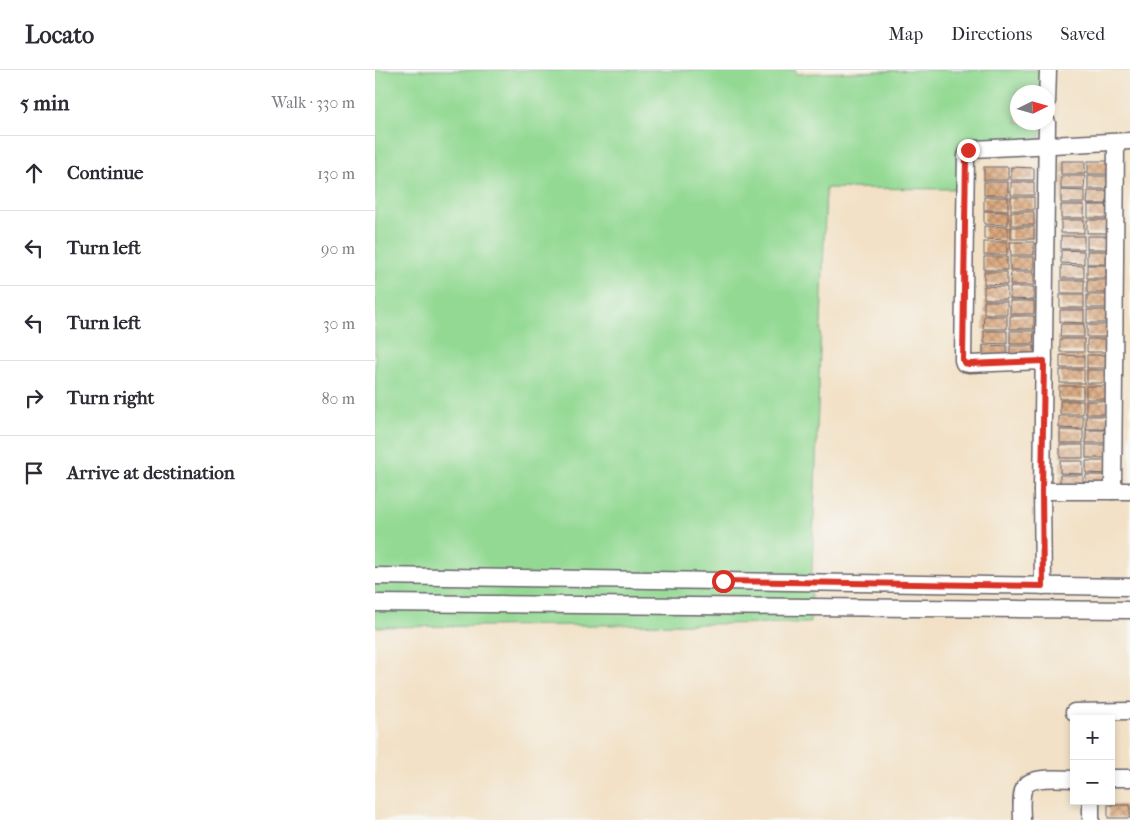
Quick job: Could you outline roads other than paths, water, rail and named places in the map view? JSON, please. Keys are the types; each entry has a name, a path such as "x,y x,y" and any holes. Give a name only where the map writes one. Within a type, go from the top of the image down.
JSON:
{"street":[{"path":"1048,70 1048,85"},
{"path":"1043,586 1042,491 1047,130"},
{"path":"1044,361 969,364 963,360 966,156 968,150 1047,144 1123,142 1113,491"},
{"path":"1042,491 1130,491"},
{"path":"375,576 1130,587"},
{"path":"375,604 1130,610"},
{"path":"1074,712 1130,711"},
{"path":"1115,778 1130,778"},
{"path":"1022,820 1023,789 1029,782 1035,779 1070,779"},
{"path":"1091,805 1091,820"}]}
